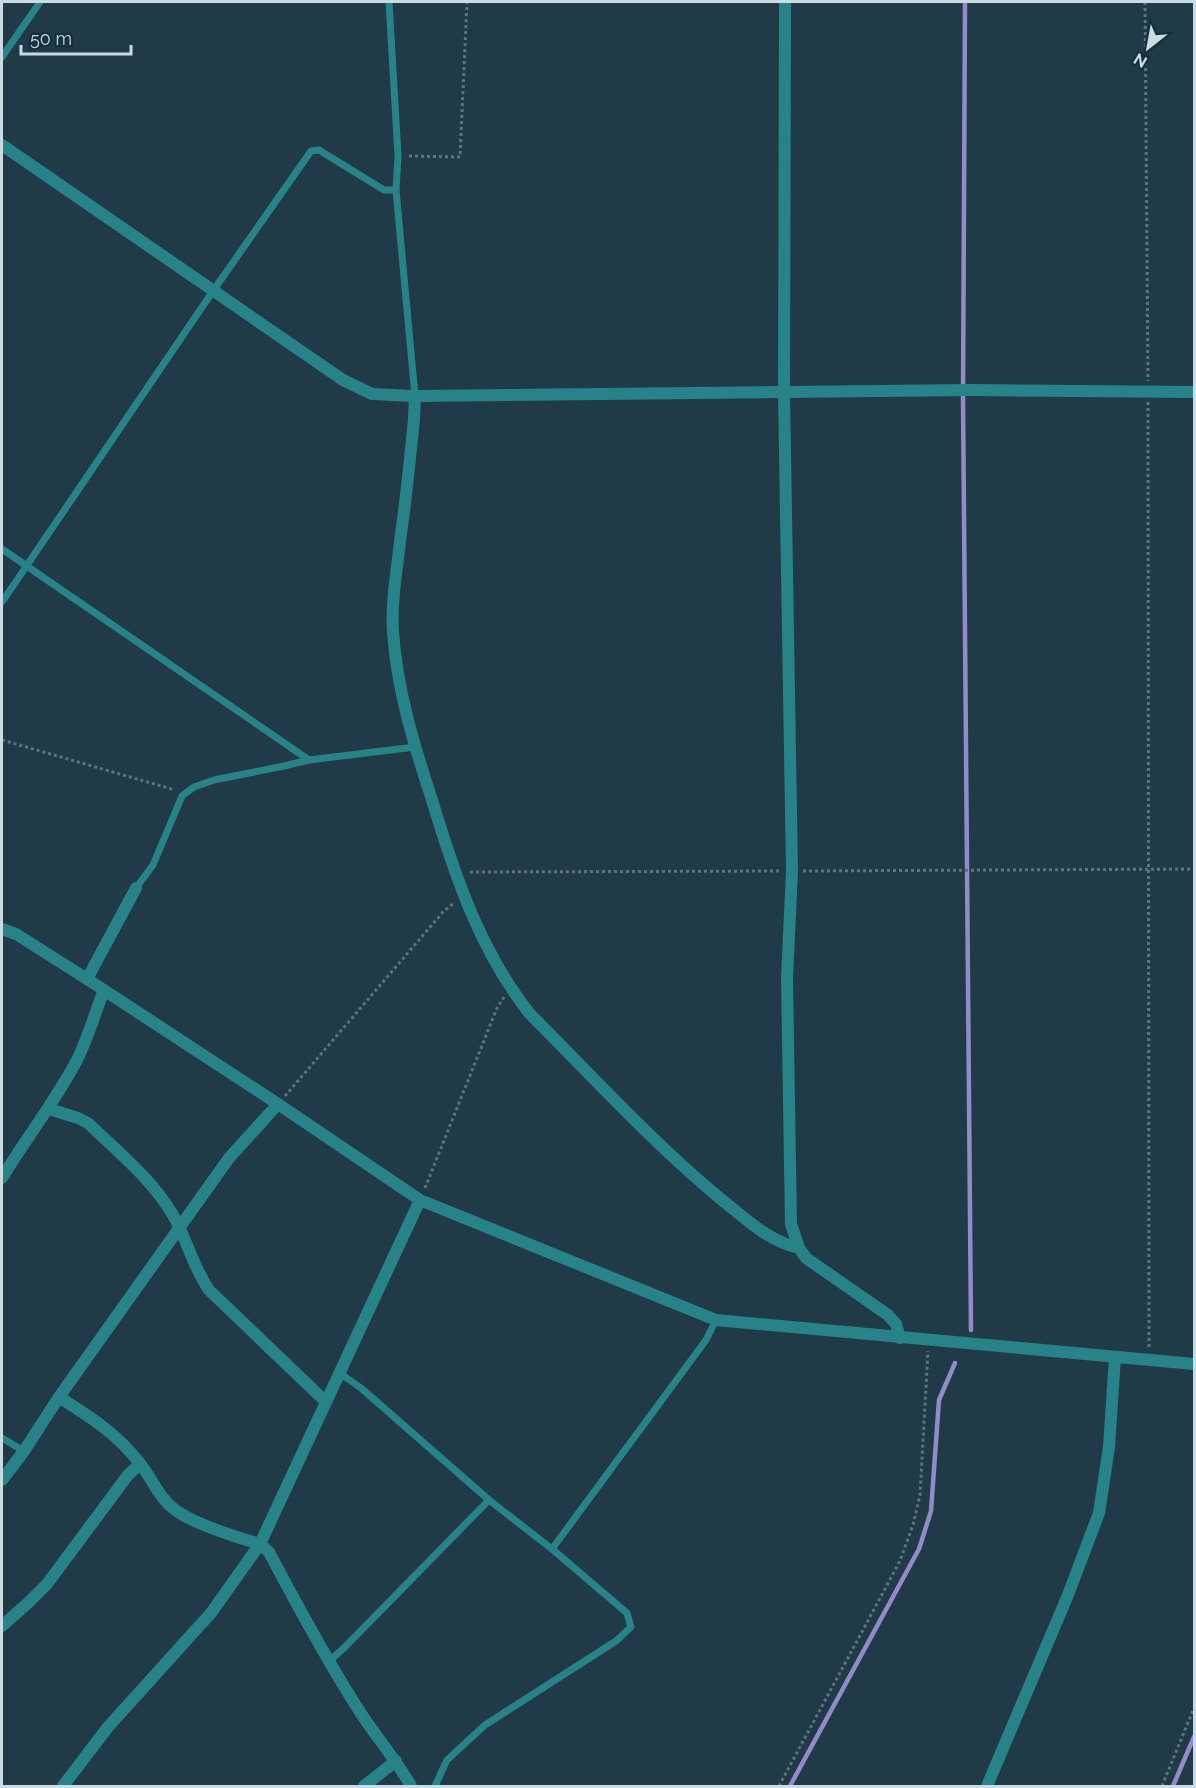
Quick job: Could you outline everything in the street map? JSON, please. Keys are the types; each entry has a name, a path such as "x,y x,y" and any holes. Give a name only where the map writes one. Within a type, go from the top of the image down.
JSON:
{"street":[{"path":"785,2 784,393 792,871 787,978 791,1224 799,1248 806,1258 888,1315 896,1324 900,1338"},
{"path":"2,145 351,385 372,394 415,396 972,390 1194,392"},
{"path":"415,396 394,585 393,631 400,685 415,747 456,875 484,944 511,989 530,1014 695,1178 758,1230 786,1245 799,1248"},
{"path":"87,979 136,888"},
{"path":"2,929 16,934 104,990 420,1200 716,1320 1194,1364"},
{"path":"2,1179 21,1147 49,1109 78,1058 104,990"},
{"path":"2,1480 229,1158 278,1104"},
{"path":"49,1109 88,1123 142,1173 174,1216 198,1274 209,1290 326,1402"},
{"path":"63,1786 108,1727 211,1613 260,1544 420,1200"},
{"path":"987,1786 1068,1595 1099,1513 1110,1447 1115,1357"},
{"path":"59,1397 107,1428 140,1464 156,1489 174,1509 193,1520 260,1544 269,1552 329,1661 411,1786"},
{"path":"2,1626 41,1592 128,1474 140,1464"},
{"path":"364,1786 396,1761"}],"lane":[{"path":"2,57 40,2"},
{"path":"389,2 398,156 396,190 415,396"},
{"path":"2,602 311,151 319,150 384,190 396,190"},
{"path":"2,549 309,760"},
{"path":"136,888 153,865 182,796 194,788 214,780 309,760 415,747"},
{"path":"552,1549 706,1340 716,1320"},
{"path":"341,1374 361,1388 489,1500 552,1549 627,1613 630,1627 616,1641 485,1725 447,1760 435,1786"},
{"path":"2,1438 24,1451"},
{"path":"329,1661 489,1500"}],"path":[{"path":"398,156 460,157 467,2"},
{"path":"1145,2 1148,392 1149,1360"},
{"path":"2,740 186,793"},
{"path":"456,875 474,872 1194,869"},
{"path":"278,1104 443,912 464,894"},
{"path":"420,1200 497,1008 511,989"},
{"path":"779,1786 900,1561 907,1543 920,1495 929,1341"},
{"path":"1162,1786 1194,1708"}],"waterway":[{"path":"965,2 963,399 971,1330"},
{"path":"790,1786 919,1549 931,1511 939,1400 955,1363"},
{"path":"1173,1786 1194,1737"}]}
